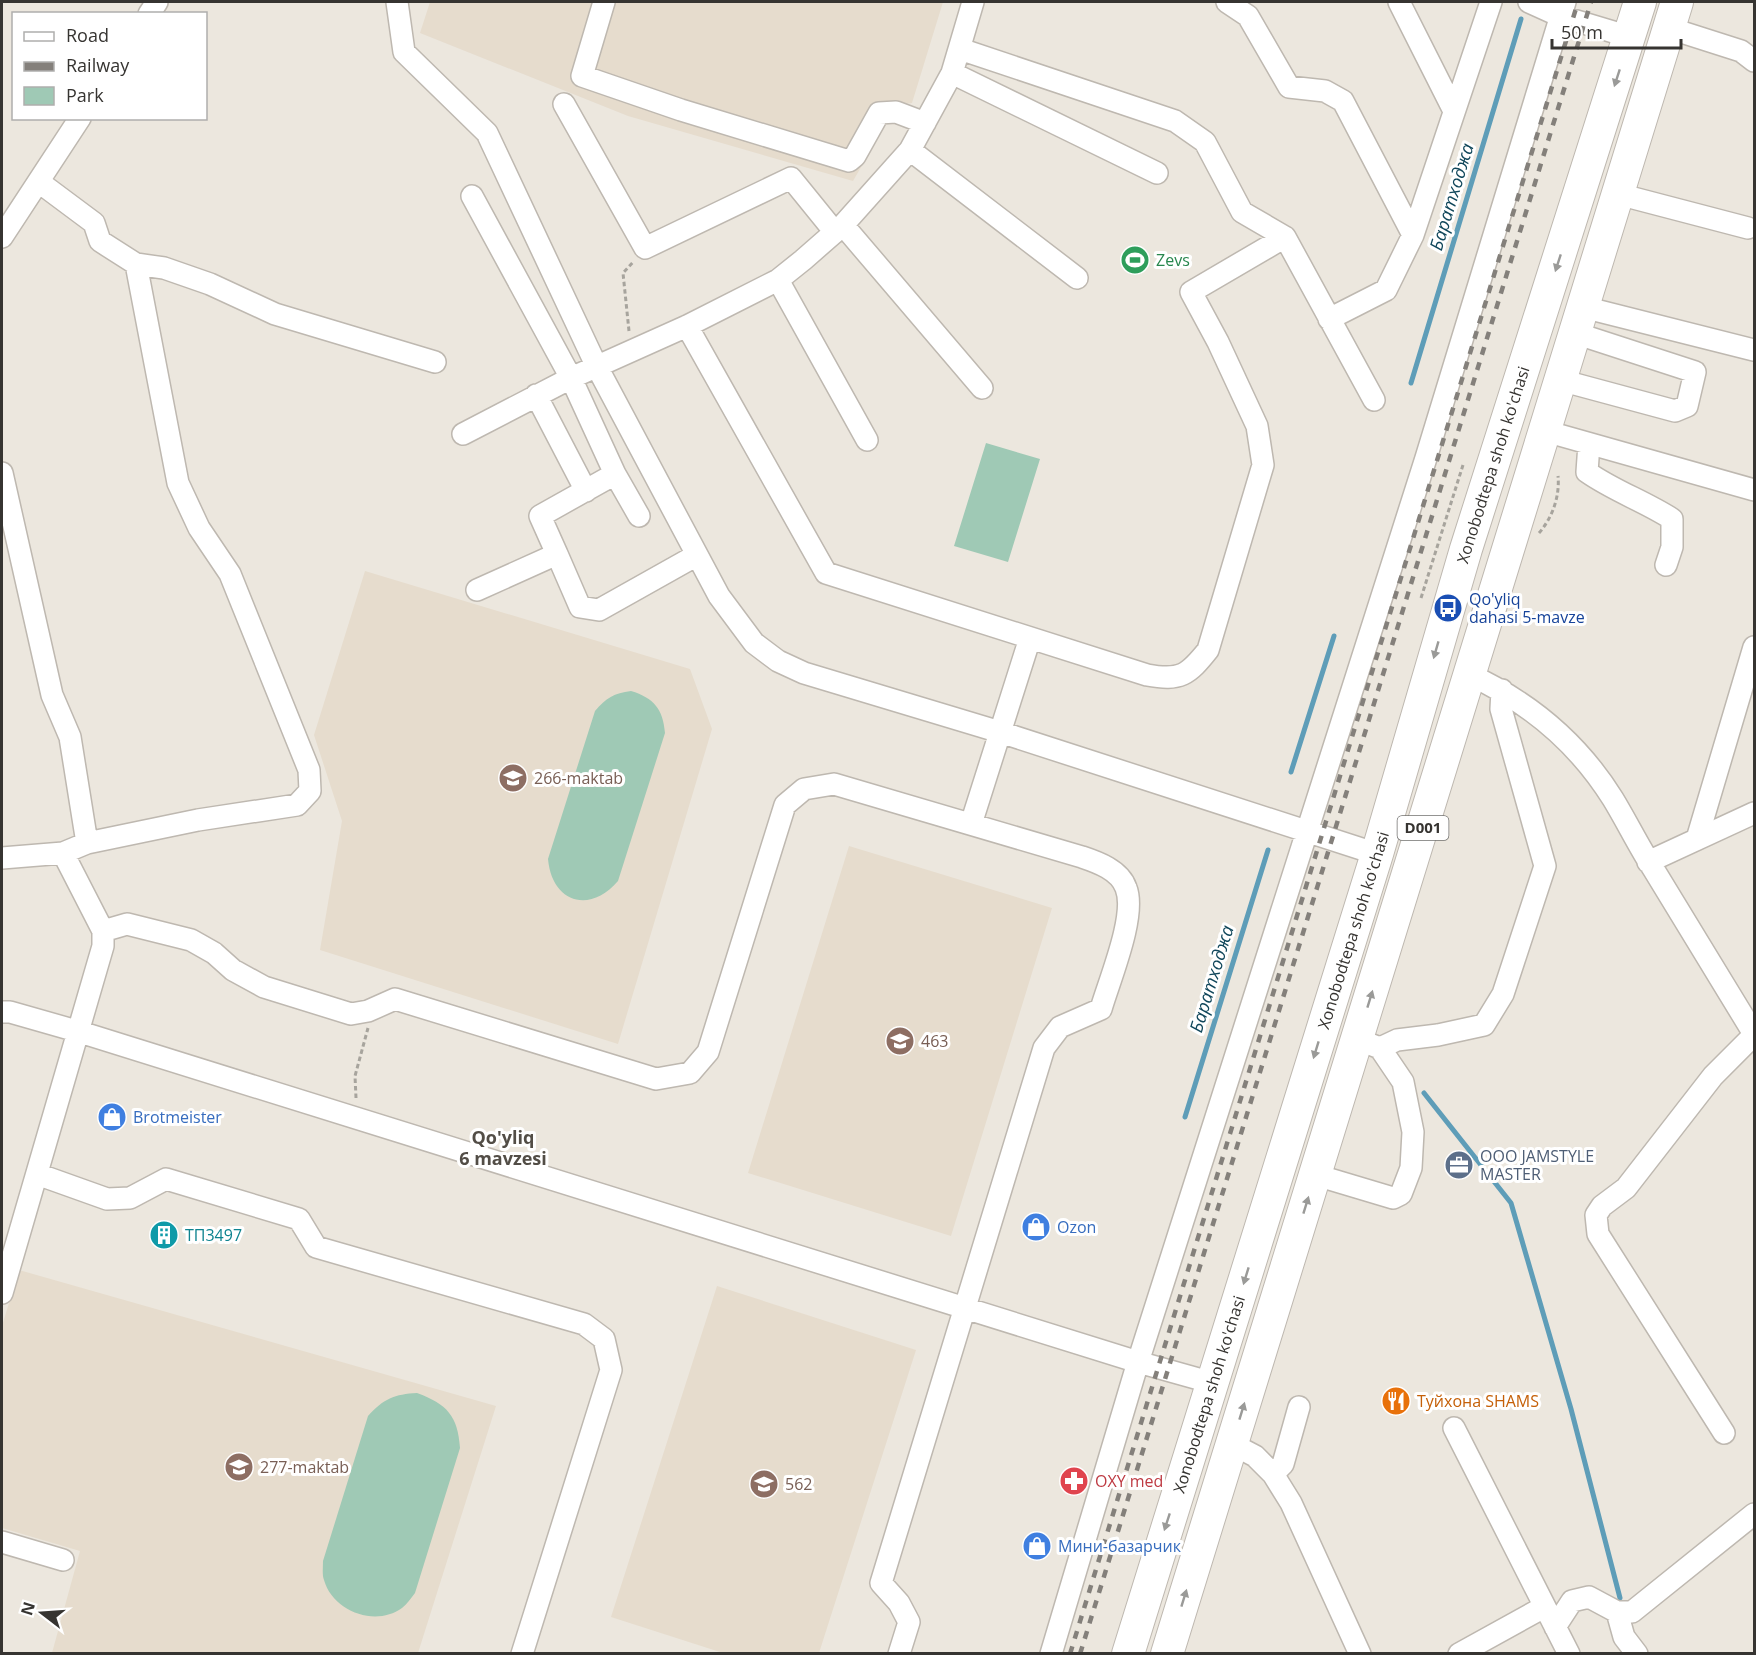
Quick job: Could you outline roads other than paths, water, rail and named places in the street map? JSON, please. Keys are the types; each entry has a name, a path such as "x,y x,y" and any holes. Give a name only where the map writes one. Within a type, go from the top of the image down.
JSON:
{"highway":[{"name":"Xonobodtepa shoh ko'chasi","path":"1128,1653 1377,854 1466,549 1640,2"},
{"name":"D001","path":"1167,1653 1316,1175 1369,1044 1470,675 1673,15"},
{"path":"1256,1243 1291,1253"}],"street":[{"path":"397,2 405,52 487,133 596,365 719,596 743,632 778,661 804,673 1000,732 1377,854"},
{"path":"604,2 582,76 681,110 849,161 855,156 879,113 896,112 925,123"},
{"path":"463,434 596,365 687,326 778,280 839,228 910,150 952,74 973,2"},
{"path":"1227,2 1248,16 1289,87 1325,91 1343,101 1413,235"},
{"path":"1399,2 1454,111"},
{"path":"1329,319 1386,290 1413,235 1491,2"},
{"path":"1529,2 1562,9 1630,37"},
{"path":"1051,1653 1138,1362 1426,458 1562,9"},
{"path":"1673,15 1741,51 1755,61"},
{"path":"960,50 1174,121 1205,141 1242,212 1285,237 1374,400"},
{"path":"952,74 1156,173"},
{"path":"564,104 645,249 791,178 839,228 982,388"},
{"path":"2,237 79,120"},
{"path":"910,150 1077,278"},
{"path":"39,182 94,223 100,240 136,264 164,268 210,284 275,314 324,331 435,362"},
{"path":"1618,194 1748,228"},
{"path":"472,196 571,378 615,474 639,516"},
{"path":"687,326 826,573 1157,677 1190,672 1208,650 1263,465 1257,426 1218,342 1191,292 1285,237"},
{"path":"2,858 63,853 87,843 198,820 297,805 310,791 309,770 230,574 199,528 178,483 136,264"},
{"path":"778,280 867,440"},
{"path":"1579,320 1755,350"},
{"path":"1560,380 1675,411 1687,406 1692,391 1695,372 1579,320"},
{"path":"536,395 586,491"},
{"path":"1545,431 1755,490"},
{"path":"1589,444 1587,472 1609,488 1650,504 1672,519 1672,547 1666,565"},
{"path":"2,473 5,505 52,695 70,737 87,843"},
{"path":"615,474 540,516 580,607 599,610 697,555"},
{"path":"477,590 557,554"},
{"path":"971,824 1030,638"},
{"path":"1697,839 1755,647"},
{"path":"1470,675 1502,690 1553,728 1581,754 1613,798 1648,862 1755,1034 1713,1076 1626,1188 1602,1206 1596,1215 1595,1224 1598,1234 1724,1433"},
{"path":"1369,1044 1438,1035 1484,1025 1503,994 1545,866 1502,709 1502,690"},
{"path":"103,931 127,924 190,940 214,953 233,970 264,987 351,1014 368,1011 395,999 656,1079 690,1072 708,1052 785,805 804,789 834,784 1101,864 1113,871 1126,887 1128,919 1101,1009 1060,1027 1044,1048 881,1583 899,1603 909,1622 900,1653"},
{"path":"1648,862 1755,813"},
{"path":"2,1293 80,1032 103,946 103,931 63,853"},
{"path":"2,1012 10,1012 80,1032 963,1308 1213,1383"},
{"path":"1316,1175 1394,1198 1401,1194 1411,1168 1413,1132 1403,1082 1369,1044"},
{"path":"37,1174 107,1199 130,1198 166,1179 205,1190 299,1219 316,1247 584,1324 604,1339 611,1370 522,1653"},
{"path":"1274,1474 1283,1464 1299,1407"},
{"path":"1454,1428 1569,1653"},
{"path":"1232,1444 1256,1456 1274,1474 1291,1503 1360,1653"},
{"path":"1625,1612 1755,1514"},
{"path":"2,1542 63,1560"},
{"path":"1555,1627 1572,1601 1589,1597 1625,1612"},
{"path":"1459,1653 1544,1606"},
{"path":"1625,1612 1624,1637 1637,1653"}],"waterway":[{"name":"Баратходжа","path":"1411,383 1521,19"},
{"name":"Баратходжа","path":"1291,772 1334,636"},
{"name":"Баратходжа","path":"1185,1117 1268,850"},
{"path":"1424,1093 1511,1203 1571,1409 1620,1598"}],"railway":[{"path":"1070,1654 1578,2"},
{"path":"1080,1654 1591,2"}],"place":[{"name":"Zevs","path":"1135,260"},
{"name":"Qo'yliq dahasi 5-mavze","path":"1448,608"},
{"name":"266-maktab","path":"513,778"},
{"name":"463","path":"900,1041"},
{"name":"Brotmeister","path":"112,1117"},
{"name":"OOO JAMSTYLE MASTER","path":"1459,1165"},
{"name":"Ozon","path":"1036,1227"},
{"name":"ТП3497","path":"164,1235"},
{"name":"Туйхона SHAMS","path":"1396,1401"},
{"name":"277-maktab","path":"239,1467"},
{"name":"OXY med","path":"1074,1481"},
{"name":"562","path":"764,1484"},
{"name":"Мини-базарчик","path":"1037,1546"}],"district":[{"name":"Qo'yliq 6 mavzesi","path":"503,1148"}]}
